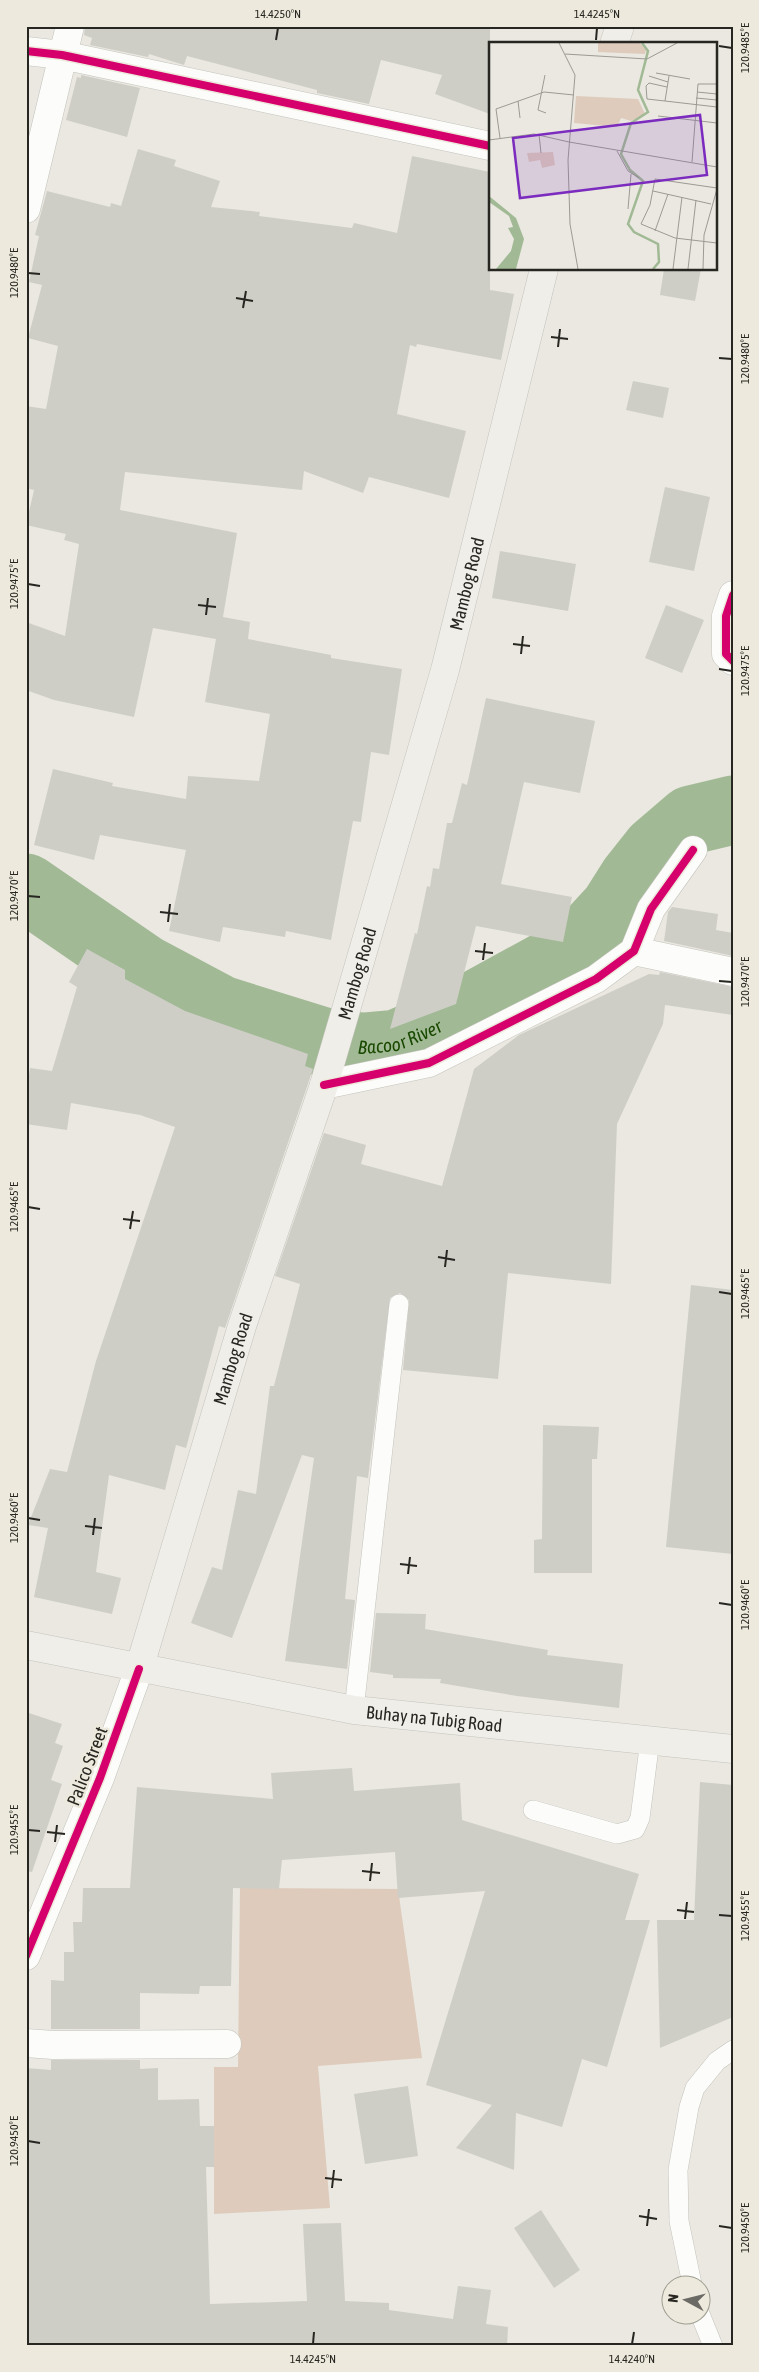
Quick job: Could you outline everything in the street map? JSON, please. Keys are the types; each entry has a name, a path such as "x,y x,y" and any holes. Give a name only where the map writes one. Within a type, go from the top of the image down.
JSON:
{"main road":[{"path":"615,42 620,26"},
{"name":"Mambog Road","path":"139,1669 242,1326 324,1085 445,670 544,270"},
{"name":"Buhay na Tubig Road","path":"26,1645 139,1669 354,1710 733,1749"}],"street":[{"path":"26,209 70,26"},
{"path":"26,52 62,55 489,146"},
{"path":"733,595 726,616 726,654 733,661"},
{"path":"324,1085 429,1063 596,979 634,951 652,909 693,850"},
{"path":"634,951 733,972"},
{"name":"Palico Street","path":"26,1956 100,1778 139,1669"},
{"path":"26,2043 53,2045 227,2044"}],"lane":[{"path":"354,1710 399,1304"},
{"path":"533,1810 617,1834 635,1828 640,1818 650,1740"},
{"path":"690,2274 679,2221 678,2170 689,2107 695,2088 716,2061 733,2050"},
{"path":"704,2324 714,2346"}],"shaded area":[{"path":"240,1888 398,1889 422,2058 318,2066 330,2208 214,2214 214,2067 238,2067"}],"building":[{"path":"85,26 490,26 489,114 435,94 442,75 381,60 369,104 317,93 317,90 187,56 184,65 149,54 148,57 90,45 92,38 84,35"},
{"path":"81,75 140,88 127,137 66,120 77,77 81,78"},
{"path":"138,149 176,160 174,166 220,181 211,207 260,212 259,216 352,228 354,223 397,233 412,156 489,172 490,290 514,294 501,360 417,344 416,347 410,345 397,414 466,431 449,498 369,477 363,493 304,471 302,490 125,472 120,510 237,533 223,617 250,622 248,639 331,655 331,658 402,669 389,755 371,752 361,822 353,821 331,940 286,931 285,937 223,927 220,942 169,931 186,850 100,835 94,860 34,845 53,769 113,783 112,786 186,799 188,776 259,781 270,714 205,702 216,639 153,628 134,717 54,700 26,690 26,622 65,636 79,544 64,540 66,534 26,525 34,490 26,488 26,406 46,409 58,346 28,338 42,285 29,282 39,236 35,235 47,191 110,207 111,203 121,206"},
{"path":"664,270 701,270 695,301 660,295"},
{"path":"633,381 669,388 663,418 626,410"},
{"path":"665,487 710,497 694,571 649,562"},
{"path":"500,551 576,564 568,611 492,598"},
{"path":"666,605 704,620 682,673 645,658"},
{"path":"486,698 595,721 580,793 524,782 501,884 572,897 563,942 476,926 456,1004 390,1029 415,933 417,934 427,886 430,887 433,868 439,869 447,823 452,823 462,783 467,785"},
{"path":"672,907 718,914 716,930 733,933 733,956 664,941 668,912"},
{"path":"87,949 125,970 125,979 185,1011 308,1054 305,1066 313,1069 225,1328 219,1326 186,1448 176,1445 165,1490 109,1475 96,1572 121,1578 112,1614 34,1597 48,1528 28,1525 50,1469 67,1472 96,1361 175,1127 140,1115 71,1103 67,1130 26,1124 26,1094 30,1068 52,1071 77,987 69,982"},
{"path":"660,972 733,987 733,1015 665,1005 663,1024 617,1124 611,1284 508,1273 498,1379 403,1370 409,1300 400,1293 390,1298 368,1478 357,1476 345,1599 355,1600 347,1669 285,1661 314,1458 302,1455 232,1638 191,1623 212,1567 222,1570 238,1490 256,1494 270,1386 274,1386 300,1284 275,1276 324,1133 366,1145 361,1164 442,1186 474,1069 519,1035 649,974 659,975"},
{"path":"691,1285 733,1290 733,1554 666,1547"},
{"path":"543,1425 599,1427 597,1459 592,1459 592,1573 534,1573 534,1540 542,1539"},
{"path":"376,1613 426,1614 425,1629 548,1650 547,1655 623,1664 619,1708 517,1696 440,1683 441,1679 393,1678 393,1675 370,1672"},
{"path":"26,1712 62,1724 55,1743 63,1746 51,1780 62,1784 32,1872 26,1871"},
{"path":"352,1768 354,1791 460,1783 462,1820 639,1874 625,1920 650,1920 607,2067 582,2059 562,2127 516,2113 514,2170 456,2148 492,2105 426,2085 485,1891 398,1898 395,1852 282,1860 279,1889 233,1888 231,1986 200,1986 199,1994 140,1993 140,2029 51,2029 51,1980 64,1981 64,1952 74,1952 73,1922 82,1922 83,1888 130,1888 137,1787 273,1799 271,1773"},
{"path":"700,1782 733,1785 733,2017 660,2048 657,1920 694,1920"},
{"path":"51,2060 140,2060 140,2069 158,2068 158,2100 199,2099 200,2126 214,2126 214,2167 206,2167 210,2304 307,2301 303,2224 341,2223 345,2301 389,2303 389,2310 453,2319 458,2286 491,2290 486,2324 508,2327 507,2346 26,2346 26,2068 51,2070"},
{"path":"408,2086 418,2156 365,2164 354,2094"},
{"path":"541,2210 580,2270 554,2288 514,2228"}],"waterway":[{"name":"Bacoor River","path":"26,888 144,969 221,1010 330,1044 364,1047 397,1044 432,1029 576,950 614,909 633,879 656,850 691,820 733,810"}],"cycle path":[{"path":"26,51 62,55 489,146"},
{"path":"733,595 726,616 726,654 733,661"},
{"path":"324,1085 429,1063 596,979 634,951 651,909 693,850"},
{"path":"26,1956 100,1778 139,1669"}]}
